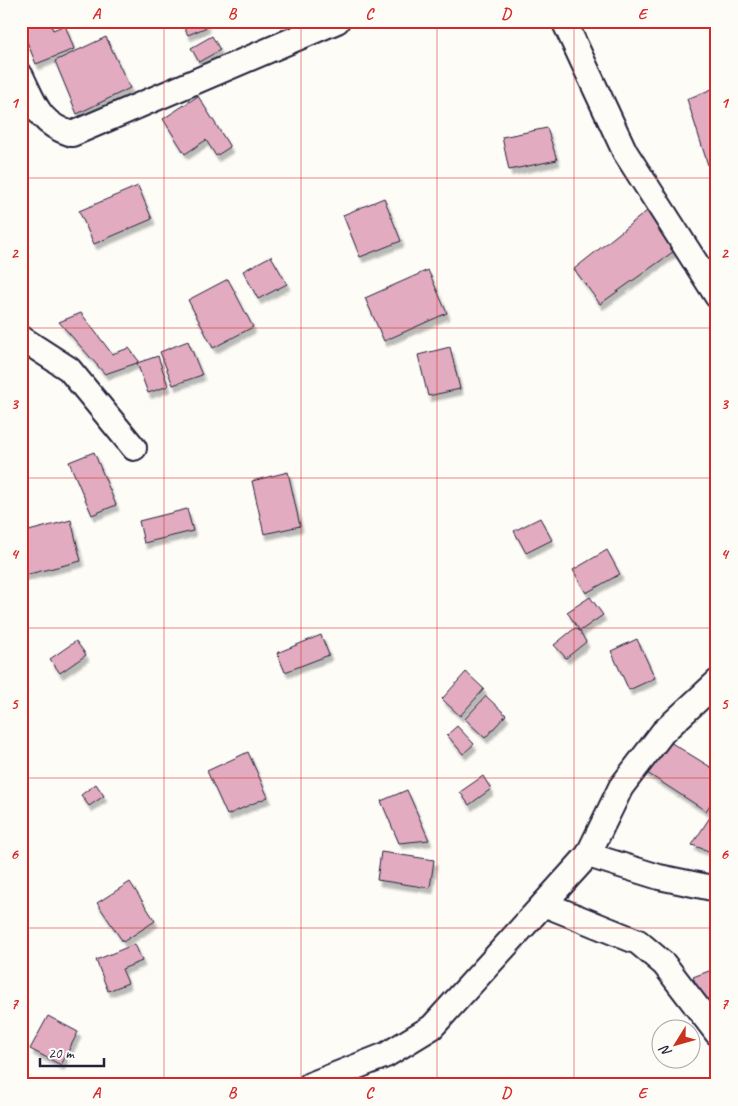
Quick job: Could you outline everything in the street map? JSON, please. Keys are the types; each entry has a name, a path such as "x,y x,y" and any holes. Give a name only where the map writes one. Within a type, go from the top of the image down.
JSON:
{"street":[{"path":"21,76 41,117 59,130 72,134 337,21"},
{"path":"564,21 625,152 717,296"},
{"path":"21,338 69,369 134,448"},
{"path":"310,1085 386,1055 432,1027 588,855 621,788 663,732 717,682"},
{"path":"588,855 658,877 717,889"},
{"path":"544,904 638,942 664,964 717,1033"}],"building":[{"path":"21,21 49,21 53,30 65,25 74,49 36,64 21,27"},
{"path":"181,21 205,21 207,27 188,35"},
{"path":"212,36 220,50 199,62 191,48"},
{"path":"106,37 130,88 77,114 55,61"},
{"path":"717,87 717,183 714,184 687,99"},
{"path":"198,96 230,147 216,156 206,140 185,154 163,119"},
{"path":"547,128 557,160 509,170 502,137"},
{"path":"138,186 152,219 94,244 79,211"},
{"path":"384,198 401,241 360,257 343,215"},
{"path":"647,211 677,249 600,304 574,269"},
{"path":"271,256 287,284 258,299 243,271"},
{"path":"428,270 447,313 384,341 365,298"},
{"path":"228,279 253,327 213,348 188,300"},
{"path":"81,313 112,354 129,348 138,360 137,363 105,374 59,322"},
{"path":"188,341 202,375 173,385 160,352"},
{"path":"450,347 460,389 428,396 418,355"},
{"path":"158,356 168,386 148,393 137,363"},
{"path":"94,452 116,505 92,515 69,462"},
{"path":"288,472 300,526 264,534 252,481"},
{"path":"187,509 193,531 144,543 139,521"},
{"path":"540,518 552,540 526,553 514,531"},
{"path":"71,520 81,561 21,576 21,533"},
{"path":"607,550 620,574 586,593 573,570"},
{"path":"590,597 603,615 580,631 567,612"},
{"path":"575,628 580,631 586,642 566,658 554,645"},
{"path":"321,635 329,655 285,672 277,653"},
{"path":"637,639 655,678 629,690 611,651"},
{"path":"76,641 86,655 60,673 50,659"},
{"path":"466,672 484,689 460,716 442,699"},
{"path":"486,696 506,715 485,738 465,719"},
{"path":"457,726 474,744 463,754 447,735"},
{"path":"665,739 717,771 717,794 706,811 644,771"},
{"path":"248,752 268,797 227,815 207,771"},
{"path":"483,776 491,789 469,805 460,792"},
{"path":"96,784 104,796 89,806 81,795"},
{"path":"407,790 429,840 399,843 381,801"},
{"path":"714,811 717,813 717,854 692,845"},
{"path":"381,852 434,860 430,888 377,880"},
{"path":"130,882 155,921 123,942 97,903"},
{"path":"135,944 142,961 122,969 128,983 108,991 96,960"},
{"path":"717,968 717,1003 705,1007 693,977"},
{"path":"48,1016 78,1032 61,1065 30,1049"}]}
